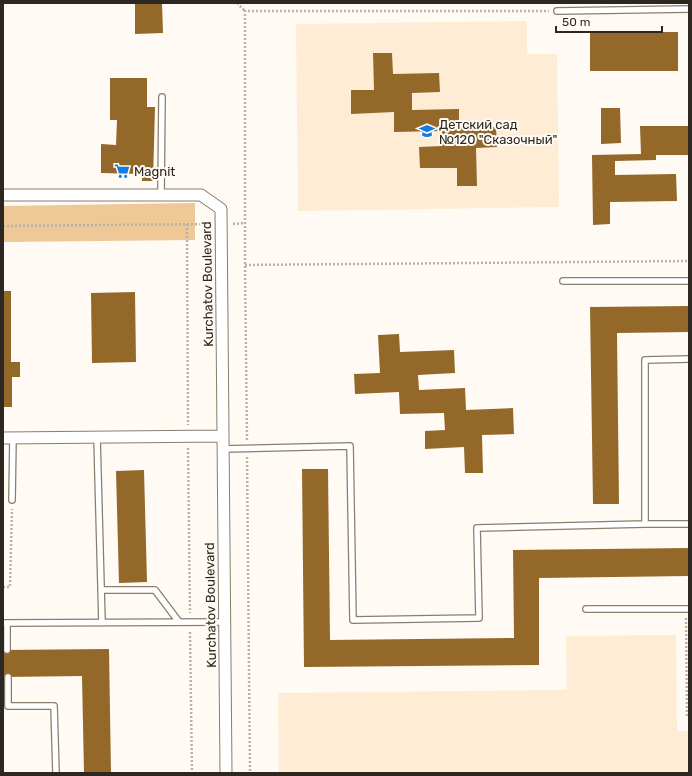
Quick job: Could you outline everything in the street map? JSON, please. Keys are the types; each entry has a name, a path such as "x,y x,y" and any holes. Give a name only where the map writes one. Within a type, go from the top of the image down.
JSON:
{"street":[{"name":"Kurchatov Boulevard","path":"3,196 161,194 201,195 221,209 226,773"},
{"path":"8,438 223,436"}],"lane":[{"path":"557,11 689,9"},
{"path":"161,194 162,97"},
{"path":"563,281 689,280"},
{"path":"646,524 645,360 689,359"},
{"path":"97,437 102,623"},
{"path":"8,438 12,500"},
{"path":"223,449 350,446 353,620 478,618 477,528 689,524"},
{"path":"101,590 155,590 179,622"},
{"path":"586,609 687,609"},
{"path":"7,650 5,623 224,622"},
{"path":"8,677 8,706 54,706 56,773"}],"path":[{"path":"237,3 244,11 244,224 250,773"},
{"path":"244,11 557,11"},
{"path":"187,224 192,773"},
{"path":"3,226 244,224"},
{"path":"245,265 689,261"},
{"path":"3,587 10,587 12,500"},
{"path":"687,609 687,717 689,717"}],"shaded area":[{"name":"Детский сад №120 \"Сказочный\"","path":"527,21 527,54 557,54 559,207 298,211 296,24"},
{"path":"195,203 195,240 3,242 3,206"},
{"path":"676,635 677,731 689,731 689,773 279,773 278,693 567,690 566,636"}],"building":[{"path":"135,3 162,3 163,33 135,34"},
{"path":"590,32 678,32 678,71 590,71"},
{"path":"373,53 392,53 393,74 439,73 440,92 412,93 412,110 459,109 459,128 496,127 497,147 476,148 477,186 457,186 457,168 420,168 419,147 442,146 442,131 394,132 394,112 351,114 351,90 374,90"},
{"path":"110,78 147,78 147,107 155,107 153,181 142,181 142,174 101,173 101,144 116,145 117,120 110,120"},
{"path":"601,108 620,108 621,143 601,144"},
{"path":"640,126 689,126 689,155 656,155 656,160 615,161 615,175 676,174 677,201 610,202 610,224 593,225 592,155 641,154"},
{"path":"3,291 11,291 11,362 20,362 20,377 12,377 12,407 3,407"},
{"path":"135,292 136,362 92,363 91,293"},
{"path":"689,306 689,332 617,333 619,504 593,504 590,307"},
{"path":"399,334 400,352 454,350 455,373 418,375 419,390 465,388 466,410 513,408 514,434 482,435 483,473 465,473 464,447 425,449 425,431 445,430 444,413 400,414 399,392 355,394 354,374 380,373 378,335"},
{"path":"302,469 328,469 330,640 514,638 513,550 689,548 689,576 539,578 539,665 304,667"},
{"path":"144,470 147,582 119,583 116,471"},
{"path":"109,649 111,773 84,773 82,676 3,677 3,650"}],"place":[{"name":"Детский сад №120 \"Сказочный\"","path":"427,131"},
{"name":"Magnit","path":"122,171"}]}
